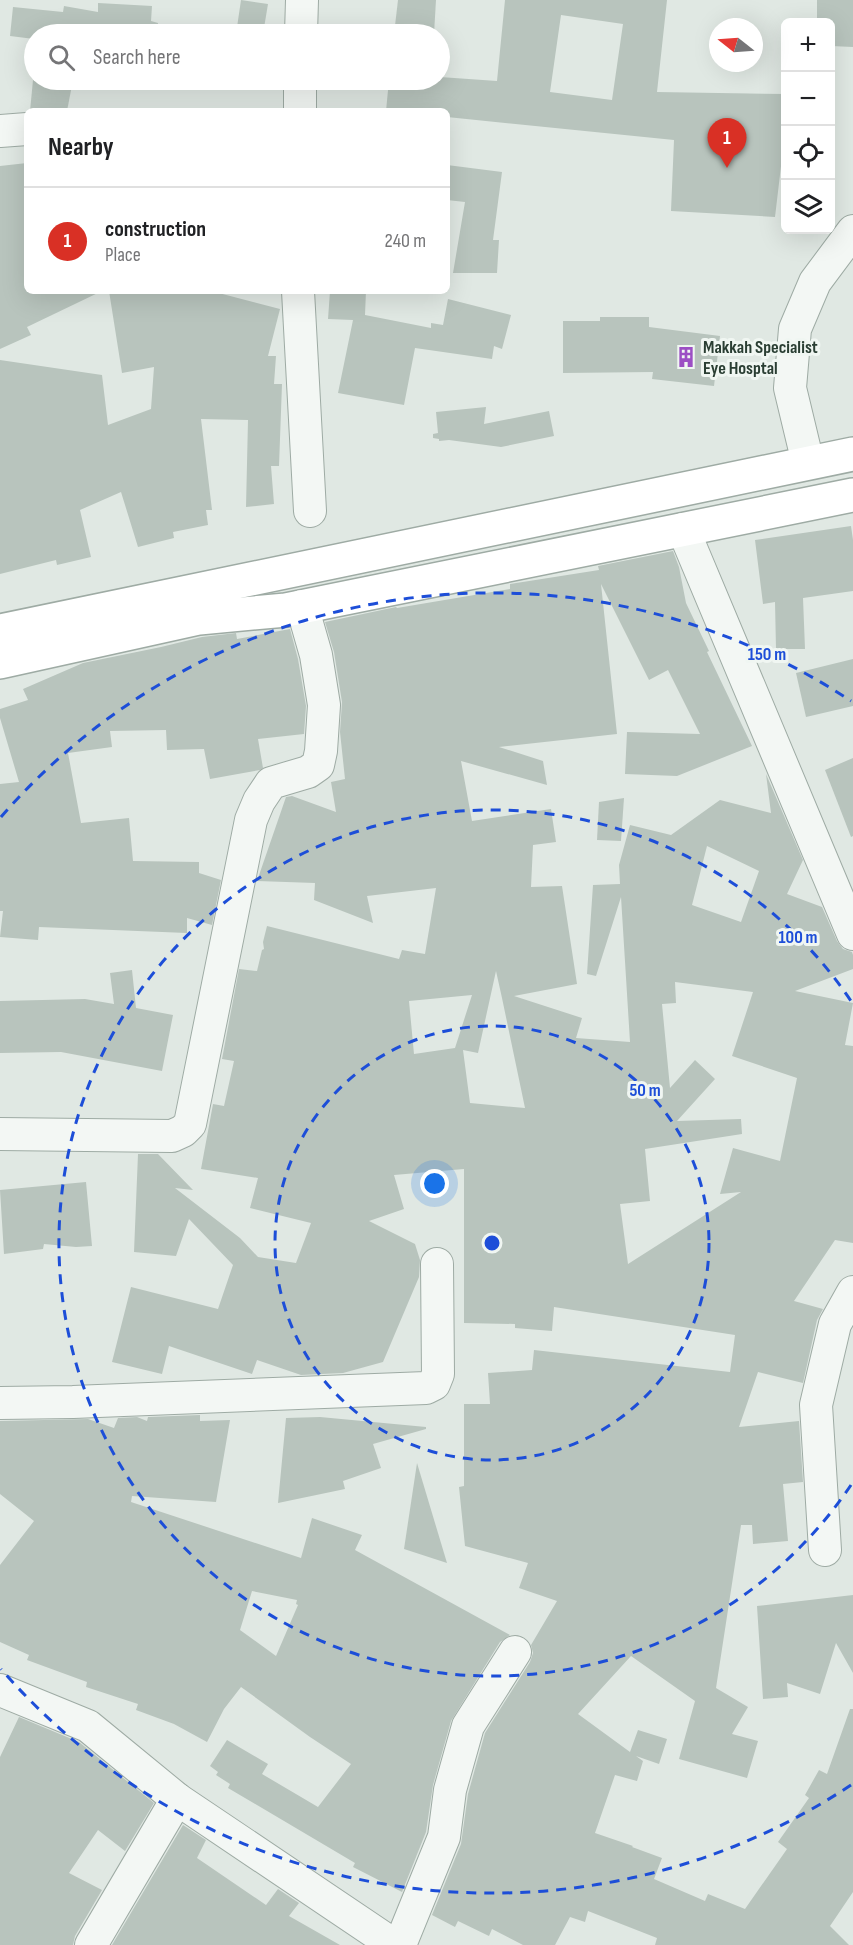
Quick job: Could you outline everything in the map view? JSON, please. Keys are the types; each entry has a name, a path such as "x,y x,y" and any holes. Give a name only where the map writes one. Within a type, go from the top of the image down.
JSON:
{"main road":[{"path":"0,632 853,454"},
{"path":"0,662 199,618 302,606 853,495"}],"street":[{"path":"301,24 302,0"},
{"path":"300,90 300,108"},
{"path":"0,131 24,129"},
{"path":"808,463 790,388 795,329 815,282 853,231"},
{"path":"298,294 310,511"},
{"path":"683,529 853,934"},
{"path":"0,1134 172,1136 183,1131 190,1124 251,820 259,801 272,783 308,772 318,765 324,705 316,656 302,606"},
{"path":"0,1403 426,1388 434,1384 438,1374 437,1264"},
{"path":"825,1550 816,1406 835,1324 853,1292"},
{"path":"400,1945 444,1837 450,1790 468,1726 515,1652"},
{"path":"0,1689 88,1726 177,1799 394,1945"},
{"path":"91,1945 177,1799"}],"building":[{"path":"241,0 268,4 265,24 237,24"},
{"path":"398,0 436,0 435,24 395,24"},
{"path":"505,0 667,0 657,92 781,94 781,166 775,217 671,211 674,140 450,117 450,108 386,108 388,90 450,90 450,78 497,81","holes":["561,15 623,24 612,100 550,92"]},
{"path":"817,0 853,0 853,47 835,46 835,18 817,18"},
{"path":"98,3 152,6 151,21 158,24 24,24 24,38 10,36 13,7 63,12 64,6 98,12"},
{"path":"32,90 71,90 68,108 30,108"},
{"path":"24,163 24,294 96,294 27,327 31,335 0,349 0,166"},
{"path":"450,165 502,172 493,240 499,240 497,273 453,273 465,202 450,200"},
{"path":"109,294 222,294 280,309 268,356 276,356 274,384 282,384 279,466 271,466 274,504 246,507 248,420 201,419 212,510 206,510 208,525 173,532 174,538 138,547 121,492 80,510 91,557 57,565 56,560 0,574 0,360 102,375 108,425 151,409 154,367 122,373"},
{"path":"330,294 366,294 365,315 431,328 431,323 443,325 448,299 511,315 502,349 494,346 492,359 415,348 404,405 338,393 353,320 328,319"},
{"path":"600,317 649,317 649,327 720,336 714,386 652,379 653,372 563,373 563,321 600,321"},
{"path":"486,407 484,424 549,411 554,436 501,447 449,440 439,441 433,438 433,434 438,433 436,412"},
{"path":"851,526 853,591 803,598 805,649 776,649 775,602 763,604 755,540"},
{"path":"673,551 679,567 686,603 752,746 677,776 625,774 627,732 700,734 668,670 649,680 601,584 617,734 499,747 543,761 547,785 461,761 472,821 551,809 556,842 533,845 531,887 562,886 577,984 514,996 582,1018 576,1038 630,1042 621,897 596,976 587,974 593,885 620,884 619,865 630,825 671,835 720,800 771,813 766,774 803,860 787,894 822,907 837,941 843,949 852,952 853,955 853,969 795,991 853,1003 845,1045 853,1046 853,1243 835,1240 794,1301 823,1309 817,1320 803,1383 758,1372 739,1427 799,1421 803,1482 783,1484 788,1541 753,1544 752,1525 741,1525 716,1688 748,1707 732,1734 758,1741 747,1778 679,1759 695,1701 631,1656 578,1714 630,1752 638,1730 667,1739 659,1764 636,1756 643,1761 637,1781 615,1775 595,1833 662,1858 654,1879 705,1901 708,1894 745,1909 787,1849 778,1842 809,1798 805,1795 819,1770 827,1774 850,1709 853,1709 853,1892 830,1926 849,1945 655,1945 657,1938 588,1911 585,1922 570,1917 555,1945 523,1945 492,1929 489,1936 458,1921 455,1927 432,1915 461,1844 468,1794 485,1733 530,1662 533,1653 531,1645 557,1601 519,1588 528,1563 465,1546 459,1487 464,1486 464,1404 490,1404 488,1373 532,1370 534,1350 730,1372 735,1335 554,1307 552,1331 515,1328 515,1324 464,1323 464,1169 394,1175 404,1209 369,1221 415,1244 420,1260 419,1277 383,1362 343,1373 301,1375 257,1360 252,1374 169,1346 162,1374 112,1362 131,1287 218,1309 233,1265 189,1219 176,1256 134,1252 138,1154 158,1154 193,1190 175,1188 240,1238 258,1257 296,1263 311,1223 250,1208 258,1178 201,1169 213,1104 224,1106 234,1061 222,1059 239,969 257,971 264,949 263,942 267,926 399,959 402,950 425,954 436,888 367,896 373,923 314,900 315,883 257,881 286,797 292,796 336,812 331,782 345,779 340,732 342,702 334,652 325,622 396,607 510,589 510,584 599,570 598,566","holes":["707,846 759,871 741,922 692,905","496,971 525,1108 470,1103 463,1050 478,1053","675,982 753,992 732,1056 797,1078 780,1161 733,1148 720,1194 741,1192 628,1264 620,1204 650,1201 645,1149 742,1134 741,1119 677,1121 715,1079 695,1060 670,1088 662,1004 676,1003","472,995 455,1048 414,1054 409,1001"]},
{"path":"290,629 306,706 304,734 258,739 263,768 260,770 210,779 204,749 167,750 166,730 110,731 112,747 68,753 81,823 129,818 133,861 199,862 199,873 221,880 212,925 187,918 187,933 39,927 38,940 0,937 3,911 0,911 0,784 19,782 0,718 0,709 28,700 23,689 83,663 202,637 236,633 237,639"},
{"path":"853,659 853,706 806,717 796,673"},
{"path":"853,758 853,836 851,837 825,770"},
{"path":"624,798 621,841 597,840 599,802"},
{"path":"132,970 136,1008 173,1015 162,1071 61,1052 0,1053 0,1001 85,999 114,1004 110,973"},
{"path":"86,1182 92,1246 44,1244 43,1249 4,1254 0,1190"},
{"path":"200,1415 200,1421 230,1420 216,1502 132,1496 131,1502 301,1558 312,1518 362,1535 355,1550 510,1635 500,1642 451,1721 433,1785 426,1832 402,1892 353,1867 355,1863 228,1788 230,1784 216,1775 218,1772 210,1766 227,1740 268,1764 262,1774 318,1807 351,1764 241,1687 224,1709 207,1742 174,1724 136,1710 138,1704 86,1687 87,1682 27,1660 29,1655 0,1642 0,1565 34,1521 0,1494 0,1421 88,1419 114,1428 118,1418 137,1417 147,1421 148,1417","holes":["252,1591 297,1600 298,1605 276,1656 240,1630"]},
{"path":"320,1417 426,1427 426,1429 373,1444 381,1468 343,1481 345,1489 278,1503 286,1418"},
{"path":"417,1463 447,1563 404,1549"},
{"path":"853,1595 853,1673 836,1643 820,1694 787,1683 788,1697 763,1699 757,1606"},
{"path":"19,1717 79,1742 154,1803 125,1851 98,1830 69,1873 102,1890 75,1936 73,1945 0,1945 0,1757"},
{"path":"183,1825 206,1840 197,1858 266,1905 278,1889 299,1903 289,1916 340,1945 112,1945"}],"place":[{"name":"construction","path":"727,168"},
{"name":"Makkah Specialist Eye Hosptal","path":"686,357"}]}
